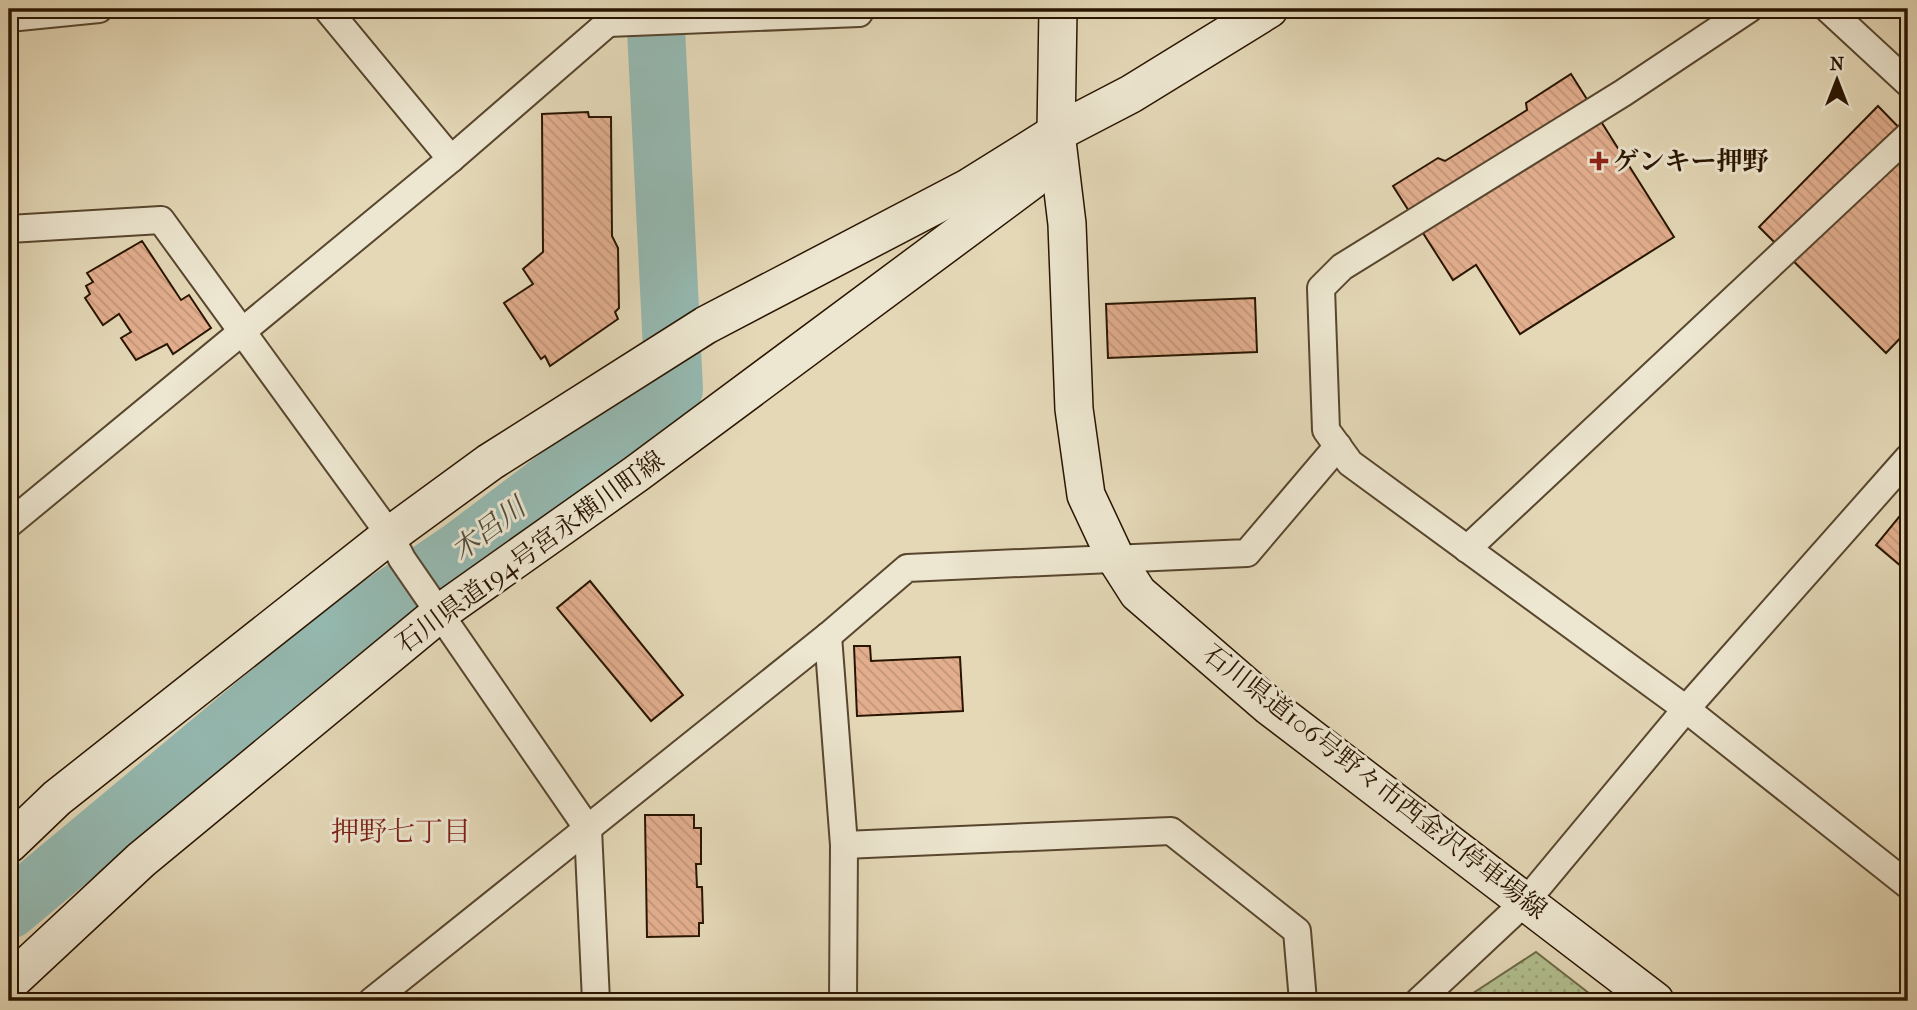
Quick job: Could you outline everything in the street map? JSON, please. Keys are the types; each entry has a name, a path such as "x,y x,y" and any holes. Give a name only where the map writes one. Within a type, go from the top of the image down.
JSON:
{"main road":[{"name":"石川県道106号野々市西金沢停車場線","path":"1058,9 1056,133 1067,224 1074,409 1086,495 1115,557 1138,593 1269,706 1464,856 1527,900 1655,1001"},
{"path":"9,844 57,798 396,547 490,461 706,325 968,188 1056,133 1131,94 1269,9"},
{"name":"石川県道194号宮永横川町線","path":"9,983 141,860 438,607 636,474 1031,180 1056,133"}],"street":[{"path":"9,18 99,9"},
{"path":"327,9 451,159"},
{"path":"9,524 451,159 613,18 679,20 859,13 859,9"},
{"path":"1749,9 1623,93 1342,267 1321,288 1326,430 1350,463 1686,709 1908,885"},
{"path":"1828,9 1908,83"},
{"path":"1467,549 1908,136"},
{"path":"9,229 161,220 438,607 587,829 596,1001"},
{"path":"372,1001 828,636 907,568 1247,553 1338,446"},
{"path":"1419,1001 1527,900 1686,709 1908,458"},
{"path":"828,636 844,845 843,1001"},
{"path":"844,845 1171,831 1297,931 1303,1001"}],"green space":[{"path":"1536,952 1599,1001 1461,1001"}],"building":[{"path":"1571,74 1674,237 1520,334 1476,265 1453,280 1393,186 1438,158 1445,161 1527,110 1526,103"},
{"path":"1878,106 1908,137 1908,330 1886,353 1759,227"},
{"path":"588,112 589,117 611,117 612,236 618,248 619,308 615,312 618,319 550,366 545,356 541,359 504,303 533,284 523,269 543,252 542,114"},
{"path":"142,241 181,300 189,295 211,328 173,354 167,344 136,360 121,338 131,332 119,314 103,325 85,298 90,294 86,286 93,282 87,273"},
{"path":"1255,298 1257,352 1108,358 1106,304"},
{"path":"1908,506 1908,572 1876,545"},
{"path":"590,581 683,695 651,721 557,608"},
{"path":"854,646 870,646 871,661 960,657 963,711 857,716"},
{"path":"645,815 694,815 694,828 701,828 701,864 696,864 697,887 702,887 703,923 699,923 699,936 647,937"}],"waterway":[{"name":"木呂川","path":"9,910 348,627 462,549 674,389 655,9"}],"place":[{"name":"ゲンキー押野","path":"1599,161"}],"district":[{"name":"押野七丁目","path":"401,831"}]}
